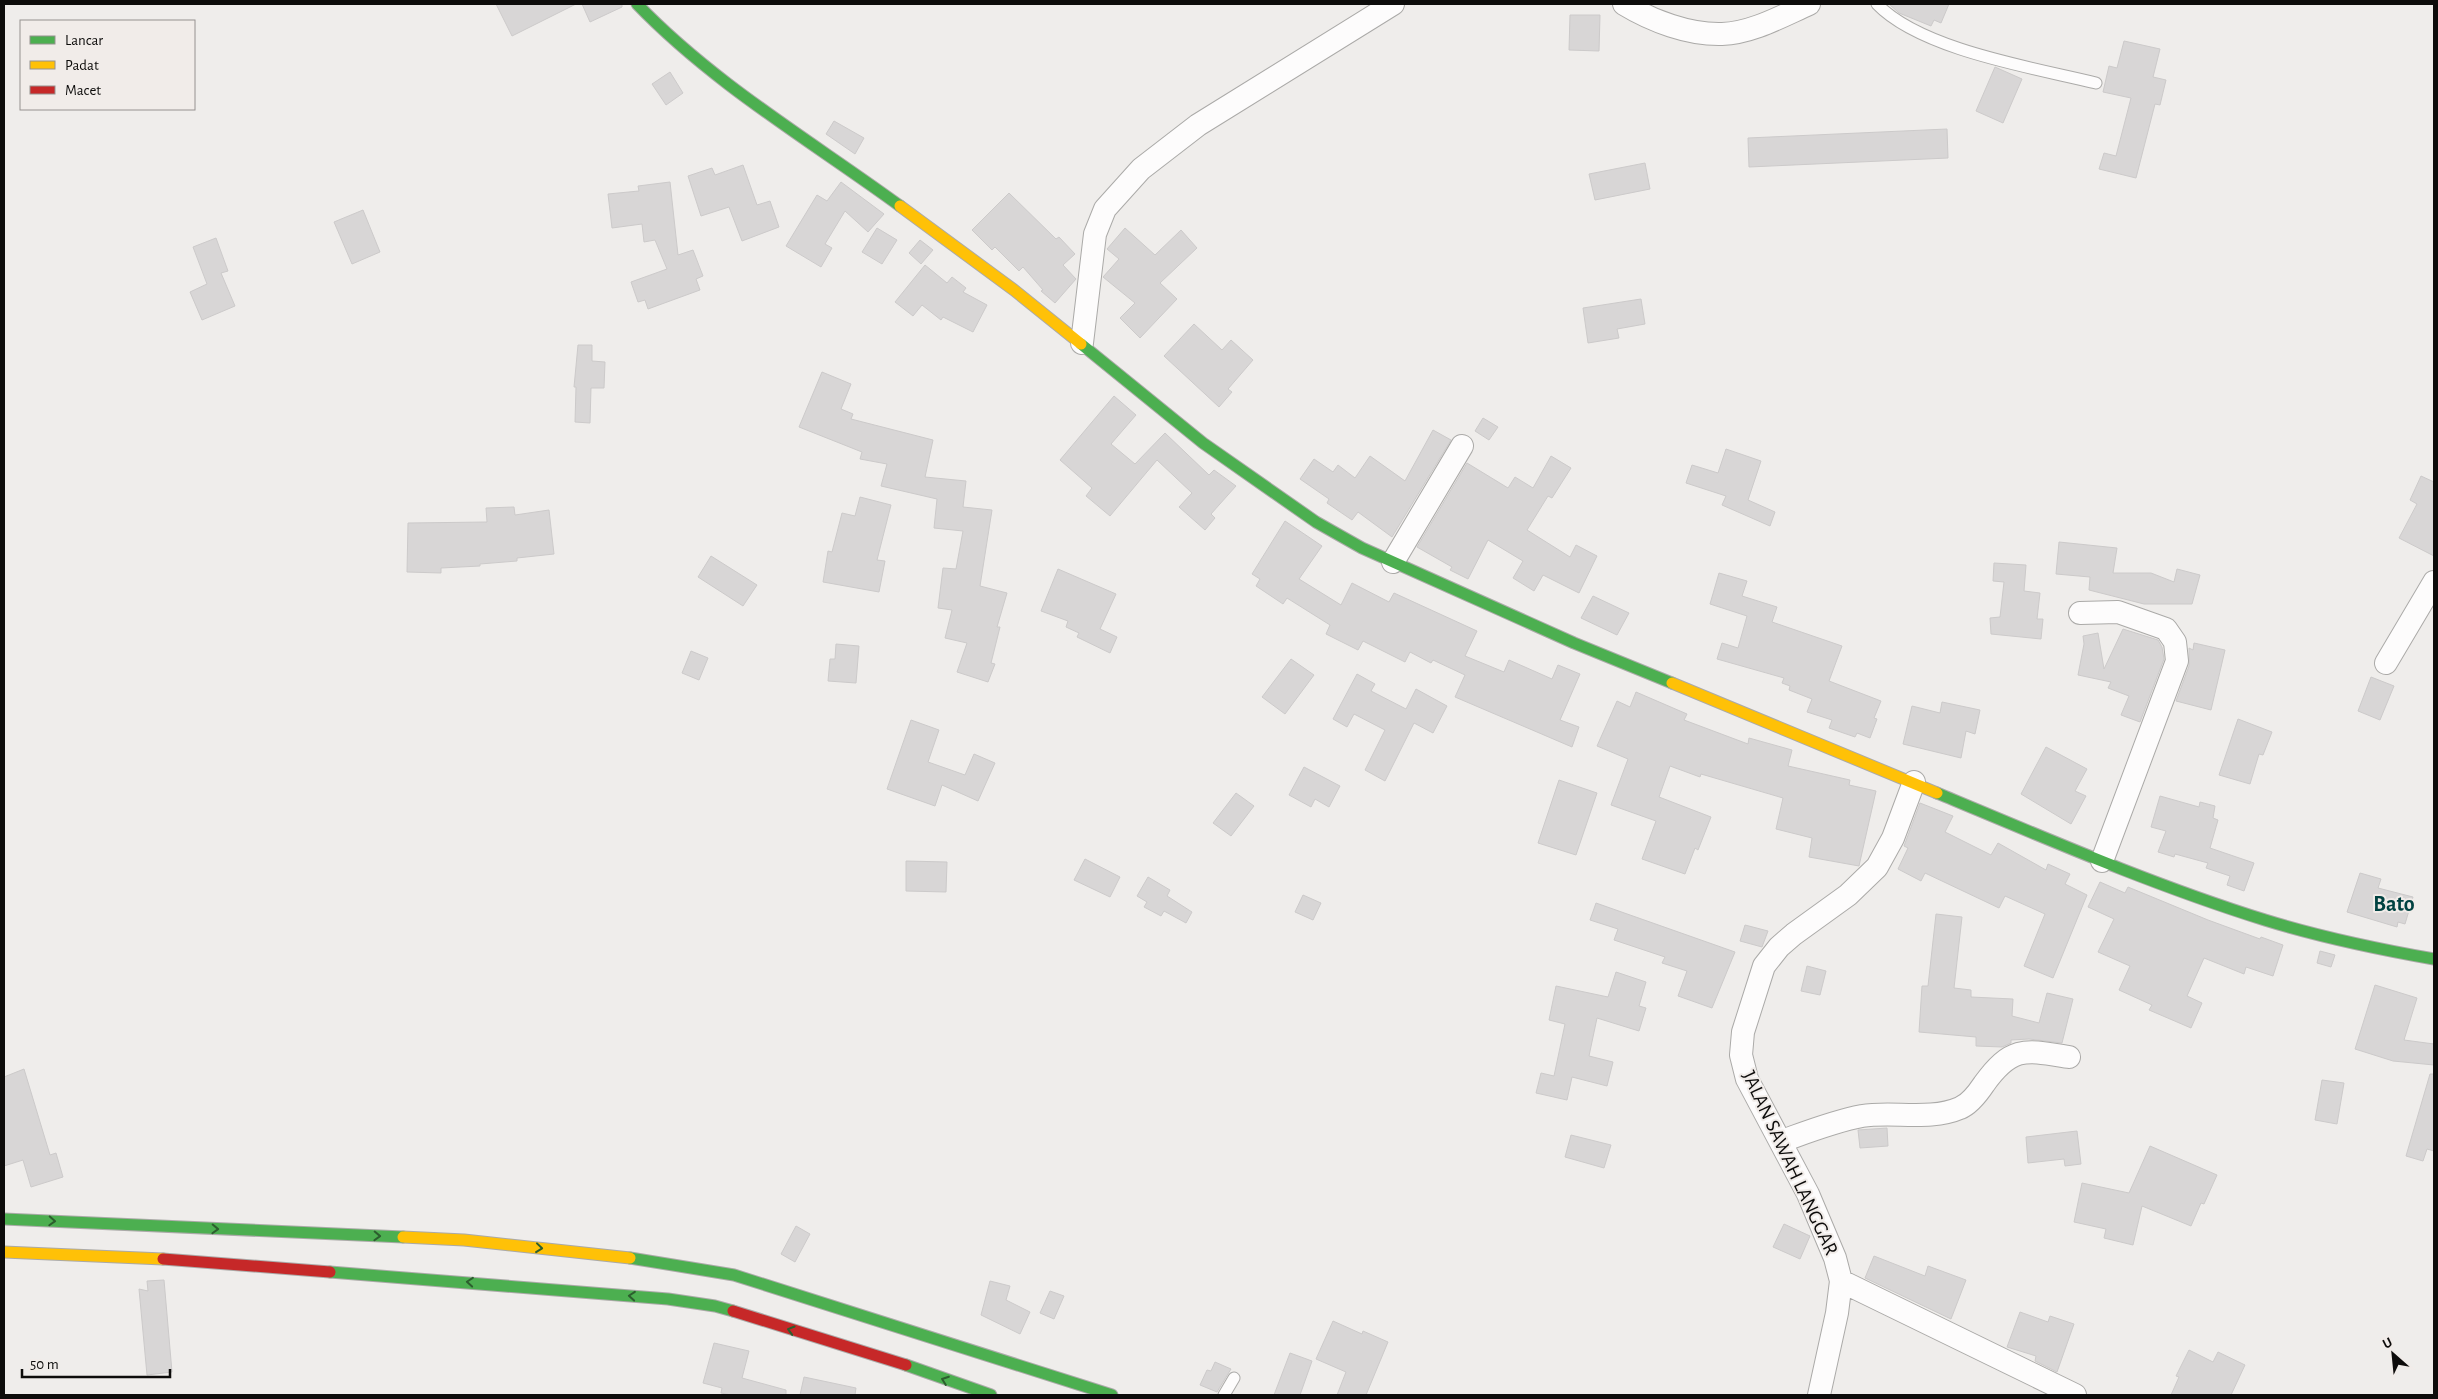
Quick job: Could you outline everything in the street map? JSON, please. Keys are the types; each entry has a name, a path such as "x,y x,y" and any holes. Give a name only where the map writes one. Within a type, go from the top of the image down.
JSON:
{"main road":[{"path":"637,4 668,36 724,82 933,229 1082,344 1219,454 1316,522 1393,562 1574,643 2102,861 2265,920 2371,948 2434,959"},
{"path":"4,1219 464,1240 620,1256 734,1275 1112,1395"},
{"path":"4,1252 131,1257 432,1278 668,1299 715,1306 872,1354 991,1395"}],"street":[{"path":"1082,344 1095,234 1105,209 1141,169 1198,125 1393,4"},
{"path":"1624,4 1636,11 1688,31 1723,34 1765,24 1809,4"},
{"path":"1393,562 1462,446"},
{"path":"2386,663 2434,582"},
{"path":"2080,613 2118,612 2166,630 2172,634 2177,651 2177,661 2102,861"},
{"name":"JALAN SAWAH LANGGAR","path":"1819,1395 1837,1313 1841,1280 1835,1258 1808,1194 1782,1141 1747,1080 1741,1055 1743,1032 1764,966 1779,947 1848,895 1877,867 1893,838 1914,782"},
{"path":"1782,1141 1861,1116 1939,1114 1961,1108 1976,1095 2000,1063 2014,1054 2035,1052 2069,1057"},
{"path":"1841,1280 2076,1395"}],"lane":[{"path":"1878,4 1888,15 1902,24 1962,48 2096,83"},
{"path":"1224,1395 1234,1378"}],"building":[{"path":"496,4 576,4 512,36"},
{"path":"582,4 622,4 622,7 590,22"},
{"path":"1889,4 1949,4 1941,23 1934,20 1931,26 1899,13"},
{"path":"1570,15 1600,15 1599,51 1569,50"},
{"path":"2124,41 2160,49 2153,77 2166,80 2160,105 2155,104 2136,178 2099,169 2104,153 2116,156 2131,98 2103,92 2109,66 2117,68"},
{"path":"1995,67 2022,79 2003,123 1976,111"},
{"path":"670,72 683,93 666,105 652,84"},
{"path":"834,121 864,138 855,154 826,134"},
{"path":"1947,129 1948,158 1749,167 1748,138"},
{"path":"1645,163 1650,189 1595,200 1589,174"},
{"path":"743,165 757,205 770,201 779,227 742,241 729,207 701,216 688,176 712,168 715,175"},
{"path":"670,182 678,255 693,250 703,276 696,279 700,290 648,309 645,300 638,302 631,282 667,269 655,240 644,242 642,224 612,228 608,194 639,191 638,186"},
{"path":"841,182 884,214 868,232 845,211 825,244 832,248 821,267 786,246 817,195 827,201"},
{"path":"1009,193 1056,239 1059,237 1075,254 1063,265 1076,279 1055,303 1041,291 1043,290 1023,267 1019,271 995,247 992,250 972,230"},
{"path":"363,210 380,252 352,264 334,222"},
{"path":"877,228 897,240 882,264 862,252"},
{"path":"1125,228 1155,255 1181,230 1197,248 1160,283 1177,299 1140,338 1120,318 1135,303 1103,277 1119,259 1107,249"},
{"path":"216,238 228,271 221,273 235,306 202,320 190,292 207,284 193,247"},
{"path":"920,240 933,250 921,264 909,253"},
{"path":"925,265 947,283 952,277 966,288 963,292 987,305 973,332 943,317 941,320 922,305 913,316 895,302"},
{"path":"1641,299 1645,324 1617,329 1619,338 1588,343 1583,308"},
{"path":"1194,324 1222,350 1231,340 1253,360 1228,389 1232,392 1219,407 1164,356"},
{"path":"578,345 592,345 592,361 605,362 604,388 591,388 590,423 575,422 576,387 574,387"},
{"path":"822,372 851,384 841,409 853,414 851,419 933,440 925,477 966,481 963,507 992,510 980,586 1007,593 997,627 1000,627 991,663 995,664 988,682 957,672 967,643 945,638 952,610 938,608 943,568 956,569 963,531 934,528 937,499 881,486 887,464 860,459 862,452 799,427"},
{"path":"1114,396 1136,415 1111,444 1135,464 1165,433 1209,475 1214,470 1236,486 1211,514 1215,518 1205,530 1179,507 1192,493 1157,460 1110,516 1086,496 1092,488 1060,460"},
{"path":"1483,418 1498,427 1489,440 1475,431"},
{"path":"1433,430 1451,440 1392,537 1358,512 1352,520 1327,503 1329,499 1300,479 1314,459 1333,472 1338,465 1355,478 1370,456 1405,481"},
{"path":"1726,449 1761,461 1748,500 1775,512 1770,526 1722,505 1726,496 1686,483 1692,465 1718,473"},
{"path":"1551,456 1571,468 1552,498 1548,496 1527,530 1570,557 1576,545 1597,556 1579,593 1543,575 1534,591 1513,578 1523,561 1488,540 1468,579 1450,570 1452,567 1417,547 1467,463 1508,488 1515,477 1533,488"},
{"path":"2421,476 2434,482 2434,556 2399,538 2417,504 2410,500"},
{"path":"860,497 891,505 877,560 885,561 879,592 823,582 828,551 832,552 842,513 855,516"},
{"path":"514,507 515,515 549,510 554,554 517,558 517,561 480,564 480,566 441,568 441,573 407,572 408,523 487,522 486,508"},
{"path":"1285,521 1322,546 1299,579 1341,605 1352,583 1389,602 1394,593 1477,631 1465,656 1504,672 1509,660 1552,679 1558,665 1580,674 1560,720 1579,727 1572,747 1455,697 1465,675 1433,660 1431,663 1410,652 1405,662 1363,641 1358,650 1326,634 1330,625 1287,598 1283,604 1256,586 1260,579 1252,574"},
{"path":"2059,542 2117,548 2113,573 2151,573 2174,582 2177,569 2200,575 2192,604 2144,604 2089,590 2090,577 2056,574"},
{"path":"711,556 757,585 743,606 698,577"},
{"path":"1994,563 2026,565 2024,591 2040,593 2037,619 2043,619 2041,639 1991,634 1990,618 2000,617 2004,582 1993,581"},
{"path":"1058,569 1116,594 1100,629 1117,637 1110,653 1077,637 1079,633 1066,627 1068,621 1041,611"},
{"path":"1719,573 1747,581 1742,596 1777,607 1772,622 1842,646 1829,681 1881,701 1874,718 1877,719 1870,738 1857,733 1855,737 1829,728 1832,720 1807,712 1812,699 1789,690 1790,686 1782,683 1784,678 1717,659 1722,643 1738,648 1747,616 1710,604"},
{"path":"1593,596 1629,613 1617,635 1581,618"},
{"path":"2123,629 2158,640 2162,647 2164,659 2140,722 2121,715 2129,696 2108,688 2111,682 2078,675 2084,644 2083,636 2098,633 2104,669"},
{"path":"2194,643 2225,650 2211,710 2176,701 2189,666 2189,648 2193,650"},
{"path":"836,644 859,646 856,683 828,681 830,659 835,659"},
{"path":"691,651 708,658 699,680 682,673"},
{"path":"1291,659 1314,675 1285,714 1262,697"},
{"path":"1357,674 1375,684 1371,691 1406,709 1416,689 1447,706 1433,733 1414,723 1385,781 1365,770 1385,730 1354,714 1347,727 1333,719"},
{"path":"2371,677 2394,686 2380,720 2358,711"},
{"path":"1636,692 1687,714 1684,720 1748,744 1749,738 1792,750 1788,766 1850,780 1849,785 1876,791 1859,866 1809,857 1812,838 1776,829 1783,798 1701,774 1700,777 1670,766 1659,797 1711,817 1698,850 1695,848 1685,874 1642,859 1656,821 1611,805 1628,759 1597,746 1617,701 1630,707"},
{"path":"1942,702 1980,710 1975,734 1966,731 1961,758 1903,744 1912,706 1940,713"},
{"path":"2238,719 2272,732 2263,755 2259,754 2250,784 2219,775"},
{"path":"911,720 939,730 928,762 965,775 974,754 995,763 978,801 942,785 935,806 887,789"},
{"path":"2046,747 2087,769 2075,791 2086,796 2071,824 2021,794"},
{"path":"1304,767 1340,786 1329,807 1315,799 1311,807 1289,795"},
{"path":"1559,780 1597,793 1576,855 1538,843"},
{"path":"1236,793 1254,806 1231,836 1213,823"},
{"path":"2160,796 2199,807 2200,802 2215,806 2213,818 2218,820 2210,848 2254,863 2244,891 2227,885 2230,876 2206,868 2208,863 2175,854 2174,857 2158,852 2166,831 2151,827"},
{"path":"1920,803 1953,816 1945,832 1991,855 1998,843 2046,870 2048,864 2070,874 2065,884 2087,895 2053,978 2024,966 2045,914 2005,896 1999,908 1925,873 1921,881 1898,869 1908,848 1904,846"},
{"path":"1085,859 1120,877 1110,897 1074,880"},
{"path":"906,861 947,862 946,892 906,891"},
{"path":"2360,873 2381,879 2378,888 2413,897 2405,924 2398,922 2397,927 2347,912"},
{"path":"1148,877 1170,890 1167,896 1192,912 1186,923 1164,911 1161,916 1144,907 1147,902 1137,896"},
{"path":"2100,882 2125,893 2128,887 2208,920 2260,939 2261,937 2283,945 2273,976 2246,967 2244,974 2204,958 2187,996 2202,1003 2191,1028 2149,1010 2152,1005 2119,990 2130,966 2098,952 2114,919 2088,907"},
{"path":"1303,895 1321,903 1313,920 1295,912"},
{"path":"1596,903 1735,952 1712,1008 1678,996 1687,971 1662,963 1665,957 1614,940 1618,929 1590,920"},
{"path":"1936,914 1962,917 1954,988 1971,990 1971,997 2013,999 2012,1016 2039,1023 2047,993 2073,999 2062,1043 2029,1039 2011,1040 2011,1043 2002,1047 1976,1046 1976,1037 1919,1032 1922,986 1928,986"},
{"path":"1745,925 1768,931 1762,947 1740,941"},
{"path":"2320,951 2335,955 2331,967 2317,963"},
{"path":"1807,966 1826,971 1820,995 1801,991"},
{"path":"1616,972 1646,982 1639,1006 1646,1008 1639,1031 1597,1018 1589,1056 1613,1062 1607,1086 1572,1077 1567,1100 1536,1093 1541,1073 1554,1076 1565,1024 1549,1020 1556,986 1608,997"},
{"path":"2375,985 2417,998 2404,1040 2434,1044 2434,1065 2393,1061 2355,1049"},
{"path":"24,1069 50,1155 56,1153 63,1177 31,1187 23,1160 4,1166 4,1077"},
{"path":"2430,1074 2434,1074 2434,1151 2427,1149 2423,1161 2406,1156"},
{"path":"2322,1080 2344,1083 2337,1124 2315,1120"},
{"path":"1887,1128 1888,1146 1860,1148 1858,1130"},
{"path":"2077,1131 2081,1164 2065,1166 2064,1159 2028,1163 2026,1137"},
{"path":"1571,1135 1611,1145 1604,1168 1565,1157"},
{"path":"2150,1146 2217,1175 2204,1204 2201,1203 2191,1226 2142,1206 2133,1245 2104,1238 2106,1229 2074,1222 2082,1183 2129,1193"},
{"path":"1784,1224 1810,1236 1800,1259 1773,1247"},
{"path":"796,1226 810,1234 795,1262 781,1254"},
{"path":"1874,1256 1925,1276 1928,1266 1966,1280 1951,1319 1865,1278"},
{"path":"164,1280 172,1372 147,1375 139,1289 148,1291 147,1281"},
{"path":"990,1281 1010,1286 1006,1300 1030,1312 1020,1334 981,1315"},
{"path":"1050,1291 1064,1296 1054,1319 1040,1313"},
{"path":"2020,1312 2048,1322 2050,1316 2074,1324 2057,1372 2035,1361 2036,1356 2007,1347"},
{"path":"1333,1321 1362,1334 1363,1331 1388,1342 1366,1395 1337,1395 1346,1372 1316,1359"},
{"path":"714,1343 749,1351 742,1378 786,1390 786,1395 731,1395 721,1393 722,1388 703,1383"},
{"path":"2189,1350 2213,1362 2218,1352 2245,1365 2231,1395 2171,1395 2179,1377 2176,1376"},
{"path":"1290,1353 1312,1361 1300,1395 1274,1395"},
{"path":"1215,1362 1231,1369 1217,1392 1200,1385 1207,1370 1211,1371"},
{"path":"804,1377 856,1388 855,1395 800,1395"}],"traffic: fast":[{"path":"637,4 667,33 731,86 900,206"},
{"path":"1081,344 1203,443 1316,522 1362,548 1574,643 1672,683"},
{"path":"1937,793 2100,860 2223,906 2265,920 2328,937 2434,959"},
{"path":"4,1219 403,1237"},
{"path":"630,1258 734,1275 1112,1395"},
{"path":"330,1272 668,1299 715,1306 733,1311"},
{"path":"906,1365 991,1395"}],"traffic: slow":[{"path":"900,206 1014,290 1081,344"},
{"path":"1672,683 1937,793"},
{"path":"403,1237 464,1240 630,1258"},
{"path":"4,1252 163,1259"}],"traffic: jam":[{"path":"163,1259 330,1272"},
{"path":"733,1311 906,1365"}],"district":[{"name":"Bato","path":"2394,904"}]}
